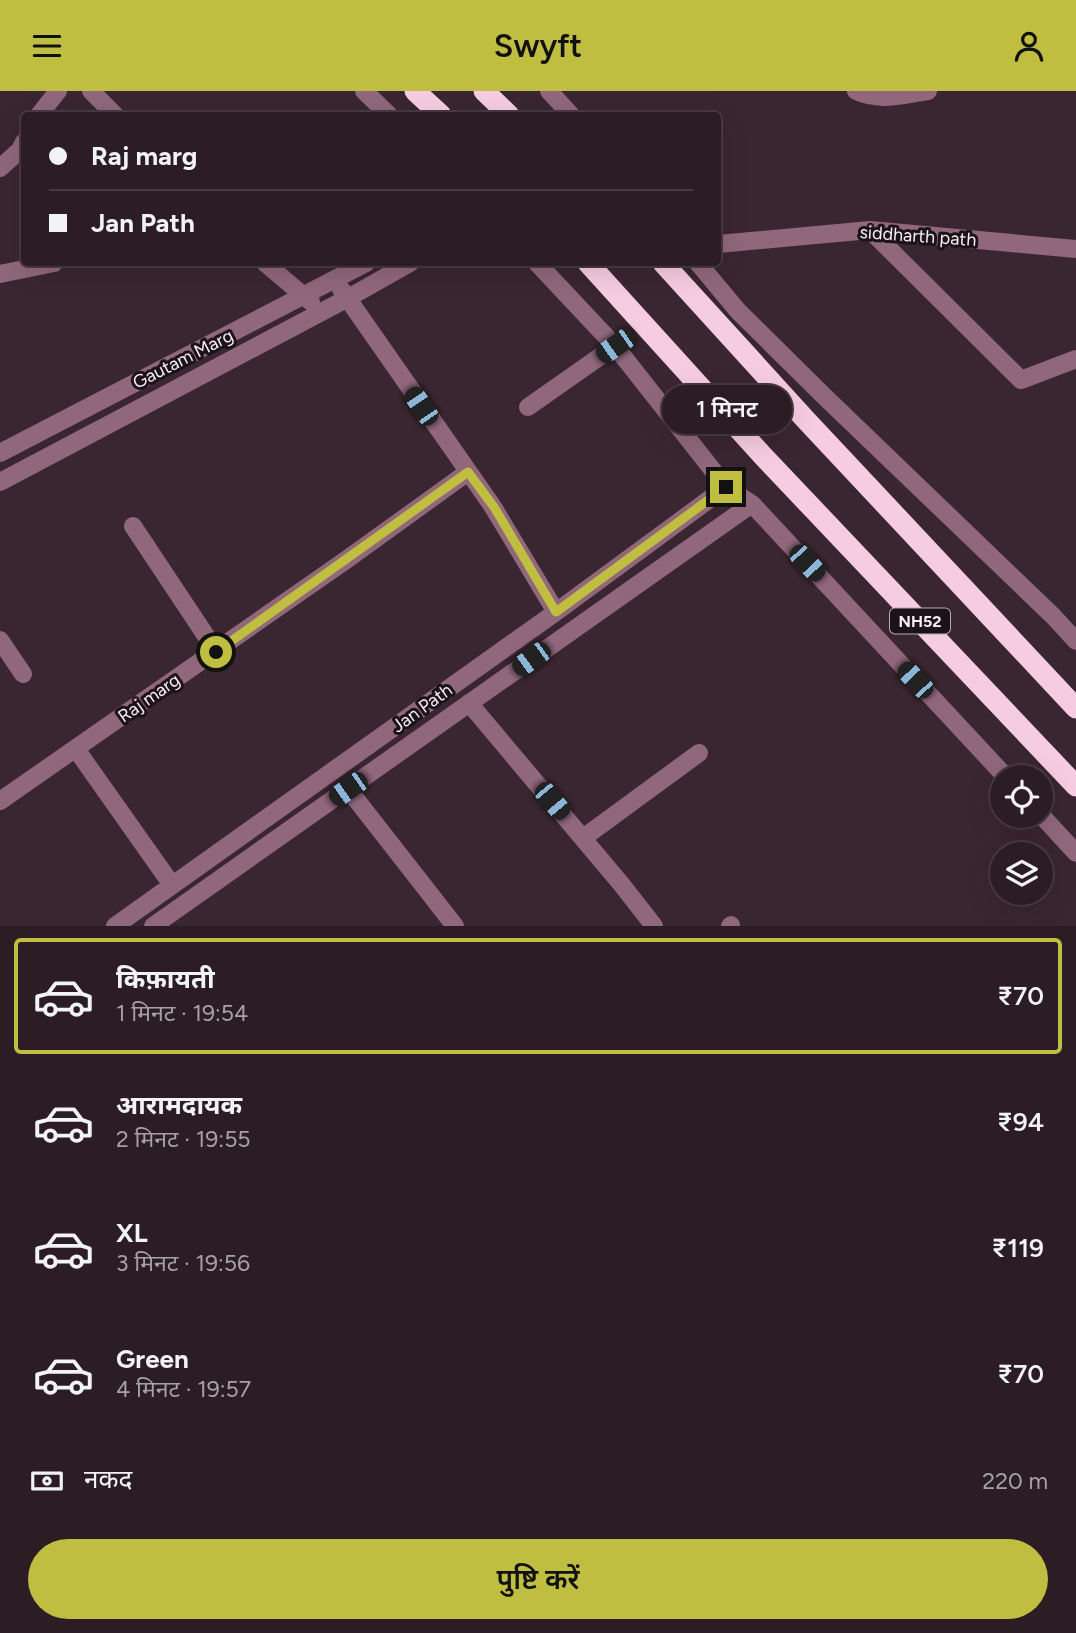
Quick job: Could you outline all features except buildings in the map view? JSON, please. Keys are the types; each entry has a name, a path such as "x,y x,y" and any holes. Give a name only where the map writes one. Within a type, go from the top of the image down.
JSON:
{"highway":[{"path":"415,91 438,112"},
{"path":"484,91 506,112"},
{"name":"NH52","path":"591,266 763,456 1076,786"},
{"name":"NH52","path":"666,266 1076,708"}],"street":[{"path":"41,112 58,91"},
{"path":"91,91 112,112"},
{"path":"364,91 386,112"},
{"path":"549,91 568,112"},
{"path":"856,91 868,97 891,98 928,91"},
{"path":"0,168 21,148"},
{"path":"870,230 1021,380 1076,359"},
{"name":"siddharth path","path":"721,244 870,230 1076,249"},
{"path":"0,274 39,266"},
{"path":"269,266 322,311"},
{"name":"Gautam Marg","path":"0,453 361,266"},
{"path":"0,482 405,266"},
{"path":"540,266 615,346 726,487 752,504 995,765"},
{"path":"701,266 755,328 1076,641"},
{"path":"334,281 494,507 556,612"},
{"path":"528,407 615,346"},
{"name":"Raj marg","path":"0,801 216,652 468,472"},
{"name":"Jan Path","path":"115,926 556,612 726,487"},
{"name":"Jan Path","path":"153,926 752,504"},
{"path":"133,526 216,652"},
{"path":"0,640 23,674"},
{"path":"469,703 654,926"},
{"path":"76,749 173,885"},
{"path":"583,838 699,753"},
{"path":"348,789 454,926"},
{"path":"1053,828 1076,853"}],"route":[{"path":"216,652 468,472 494,507 556,612 726,487"}]}
